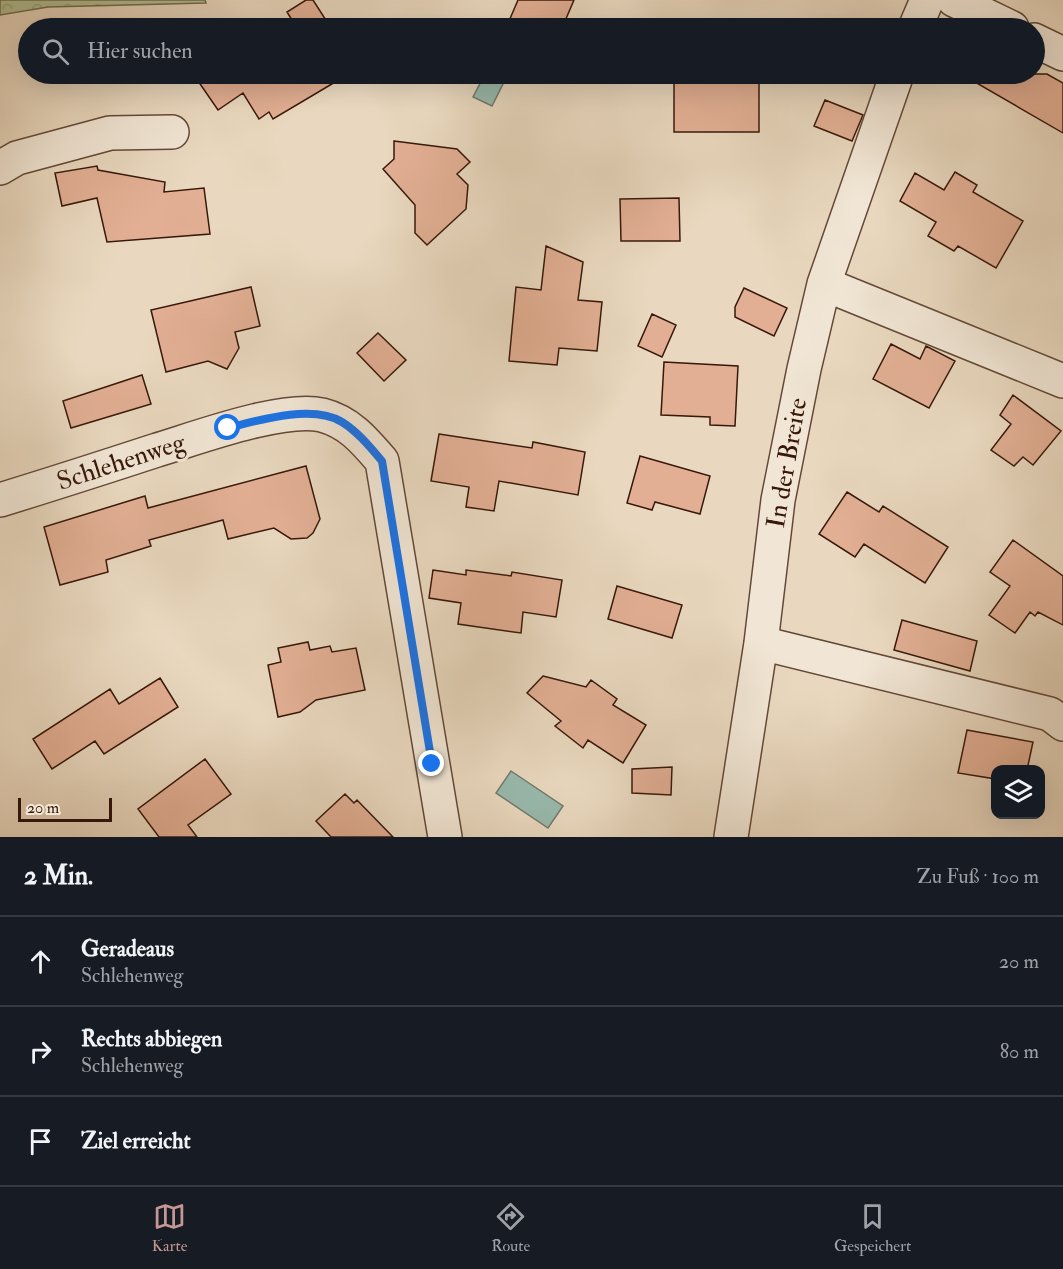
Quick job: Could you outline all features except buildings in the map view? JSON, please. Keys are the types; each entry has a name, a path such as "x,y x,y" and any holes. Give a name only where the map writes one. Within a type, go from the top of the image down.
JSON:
{"street":[{"path":"919,18 927,0"},
{"path":"954,0 991,18"},
{"path":"1045,45 1063,54"},
{"name":"In der Breite","path":"731,837 761,643 778,500 824,285 894,84"},
{"path":"0,168 17,158 110,133 172,132"},
{"path":"824,285 1063,381"},
{"name":"Schlehenweg","path":"0,500 228,428 272,417 319,414 340,421 359,434 382,461 445,837"},
{"path":"761,643 1050,714 1063,724"}],"green space":[{"path":"0,0 205,0 206,3 48,7 0,15"}],"water":[{"path":"480,84 503,84 492,106 473,97"},
{"path":"511,771 563,806 548,828 496,793"}],"route":[{"path":"228,428 272,417 319,414 340,421 359,434 382,461 432,764"}]}
